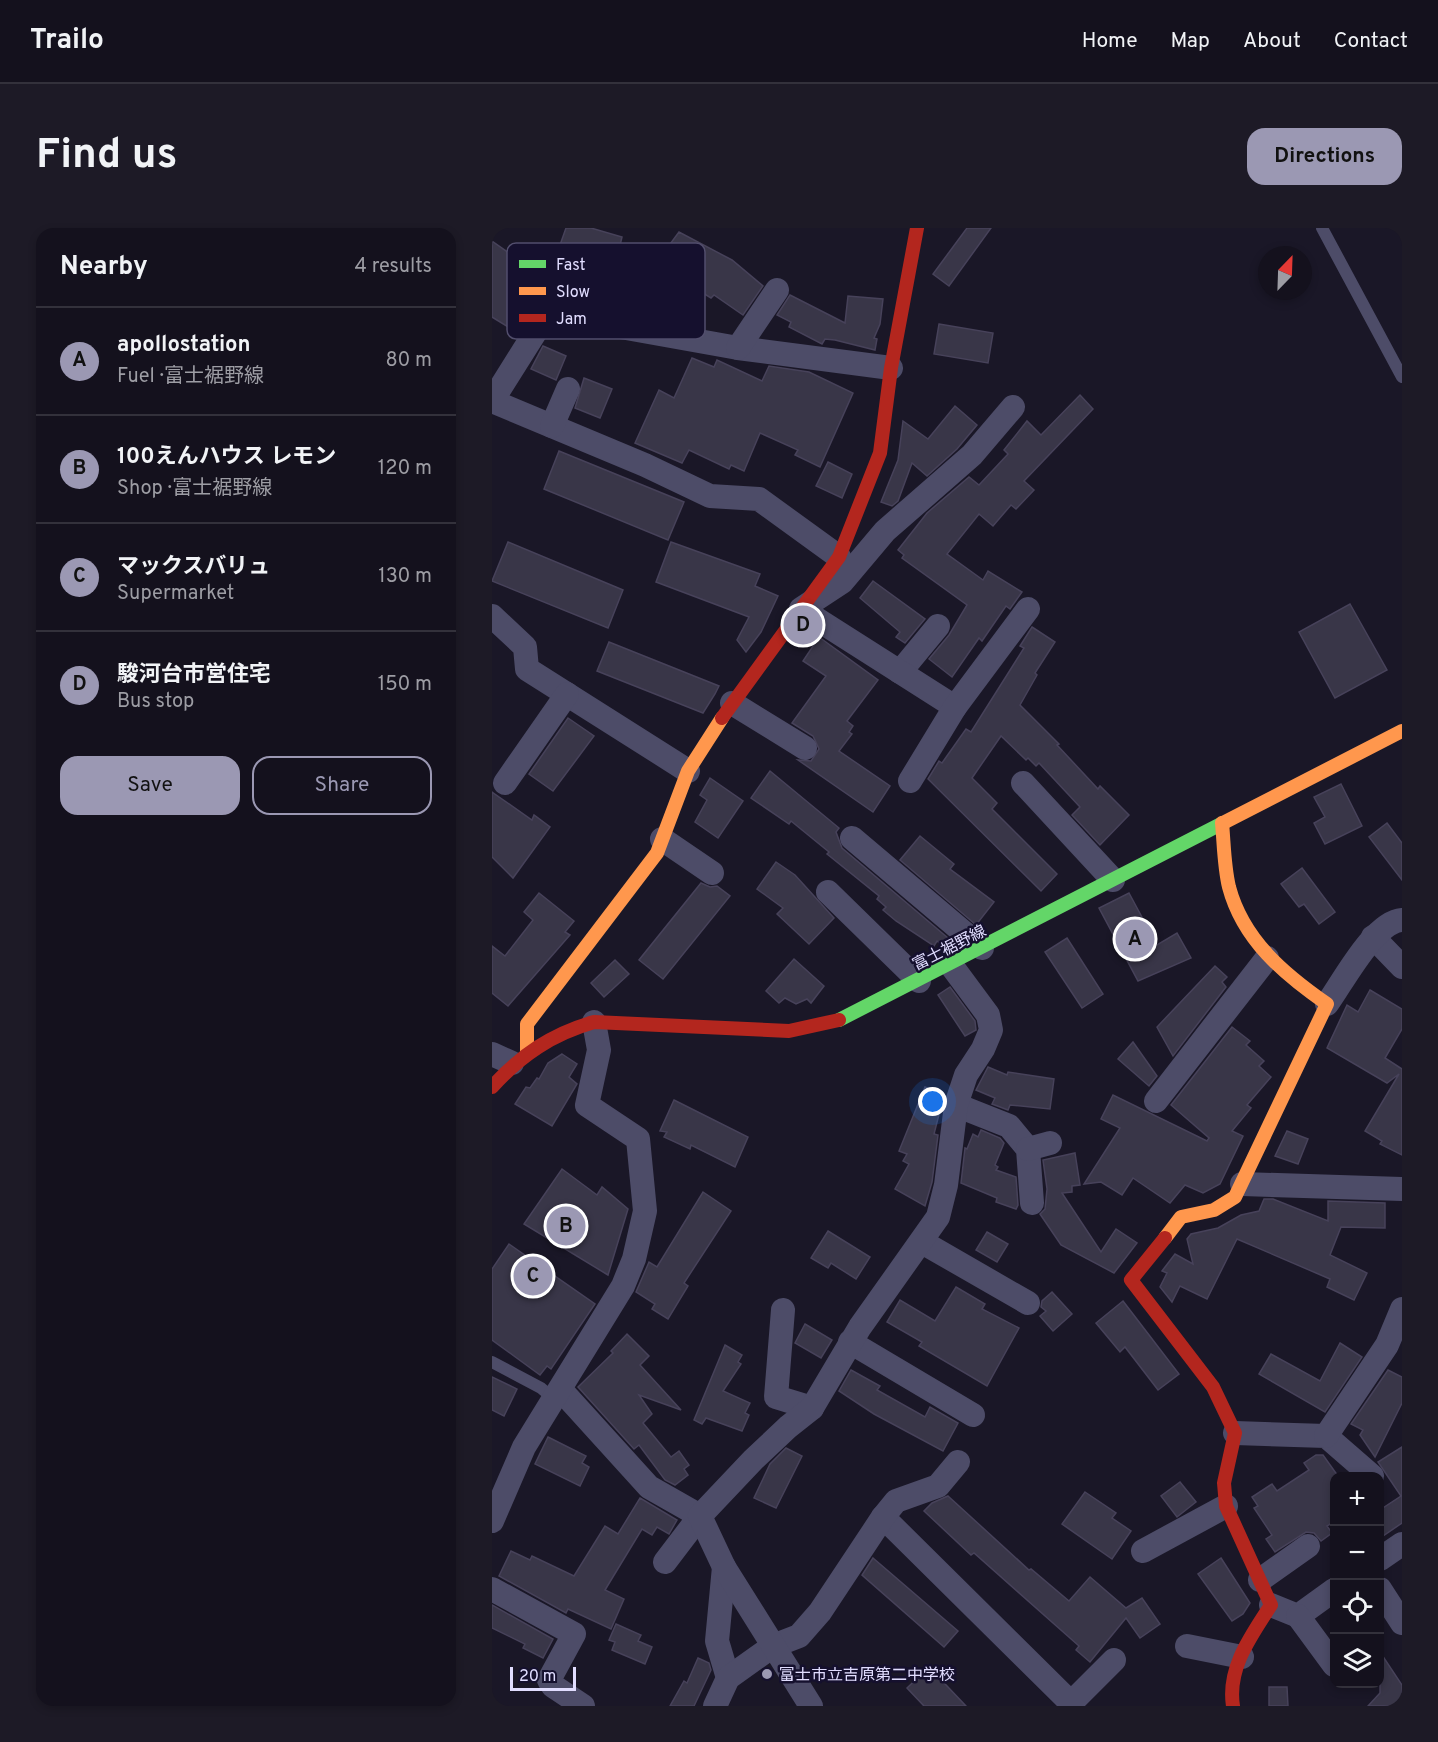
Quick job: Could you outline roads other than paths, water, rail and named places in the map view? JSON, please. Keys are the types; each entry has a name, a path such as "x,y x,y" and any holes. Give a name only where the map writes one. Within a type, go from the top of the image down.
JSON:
{"street":[{"path":"510,1056 527,1024 657,852 688,771 732,703 839,557 880,453 891,368 917,228"},
{"path":"738,348 777,290"},
{"path":"531,339 492,401 710,496 759,499 839,557"},
{"path":"688,339 738,348 891,368"},
{"path":"552,426 568,390"},
{"path":"801,609 842,582 885,531 972,455 1013,407"},
{"path":"801,609 955,707"},
{"path":"910,781 955,707 1028,609"},
{"path":"492,616 525,647 527,669 688,771"},
{"path":"900,672 938,626"},
{"path":"505,783 567,694"},
{"path":"732,703 805,748"},
{"name":"富士裾野線","path":"492,1088 510,1056 576,1027 594,1022 789,1031 844,1019 1402,731"},
{"path":"1023,783 1113,880"},
{"path":"1222,823 1231,896 1250,935 1267,958 1328,1004"},
{"path":"852,838 982,948"},
{"path":"663,839 712,873"},
{"path":"828,892 920,981"},
{"path":"1330,1658 1298,1616 1271,1605 1226,1506 1224,1483 1235,1433 1213,1388 1131,1280 1181,1217 1214,1210 1234,1197 1328,1004 1373,938 1393,921 1402,920"},
{"path":"1373,938 1402,967"},
{"path":"1156,1101 1267,958"},
{"path":"665,1562 700,1516 760,1453 812,1408 850,1342 938,1217 946,1185 956,1105 966,1075 983,1049 991,1030 988,1015 951,965"},
{"path":"492,1521 524,1447 623,1286 634,1259 645,1211 638,1139 587,1105 599,1050 594,1022"},
{"path":"956,1105 1009,1126 1039,1146 1032,1203"},
{"path":"1242,1184 1402,1189"},
{"path":"922,1242 1028,1303"},
{"path":"1326,1436 1387,1345 1402,1309"},
{"path":"783,1310 776,1397 812,1408"},
{"path":"850,1342 973,1415"},
{"path":"557,1394 649,1487 700,1516 723,1567 811,1706"},
{"path":"1235,1433 1326,1436 1367,1472"},
{"path":"715,1706 728,1678 773,1646 799,1636 820,1612 883,1516 896,1502 938,1486 958,1462"},
{"path":"1143,1551 1226,1506"},
{"path":"883,1516 1071,1703 1113,1660"},
{"path":"1384,1556 1402,1544"},
{"path":"1260,1580 1308,1546"},
{"path":"723,1567 717,1641 728,1678"},
{"path":"492,1589 574,1634 549,1680 583,1706"},
{"path":"1298,1616 1330,1594"},
{"path":"1384,1595 1402,1623"},
{"path":"1233,1706 1232,1678 1271,1605"},
{"path":"1187,1646 1242,1657"}],"lane":[{"path":"1322,228 1402,377"},
{"path":"492,1362 557,1394"}],"place":[{"name":"駿河台市営住宅","path":"803,625"},
{"name":"apollostation","path":"1135,939"},
{"name":"100えんハウス レモン","path":"566,1226"},
{"name":"マックスバリュ","path":"533,1276"},
{"name":"富士市立吉原第二中学校","path":"767,1674"}]}
